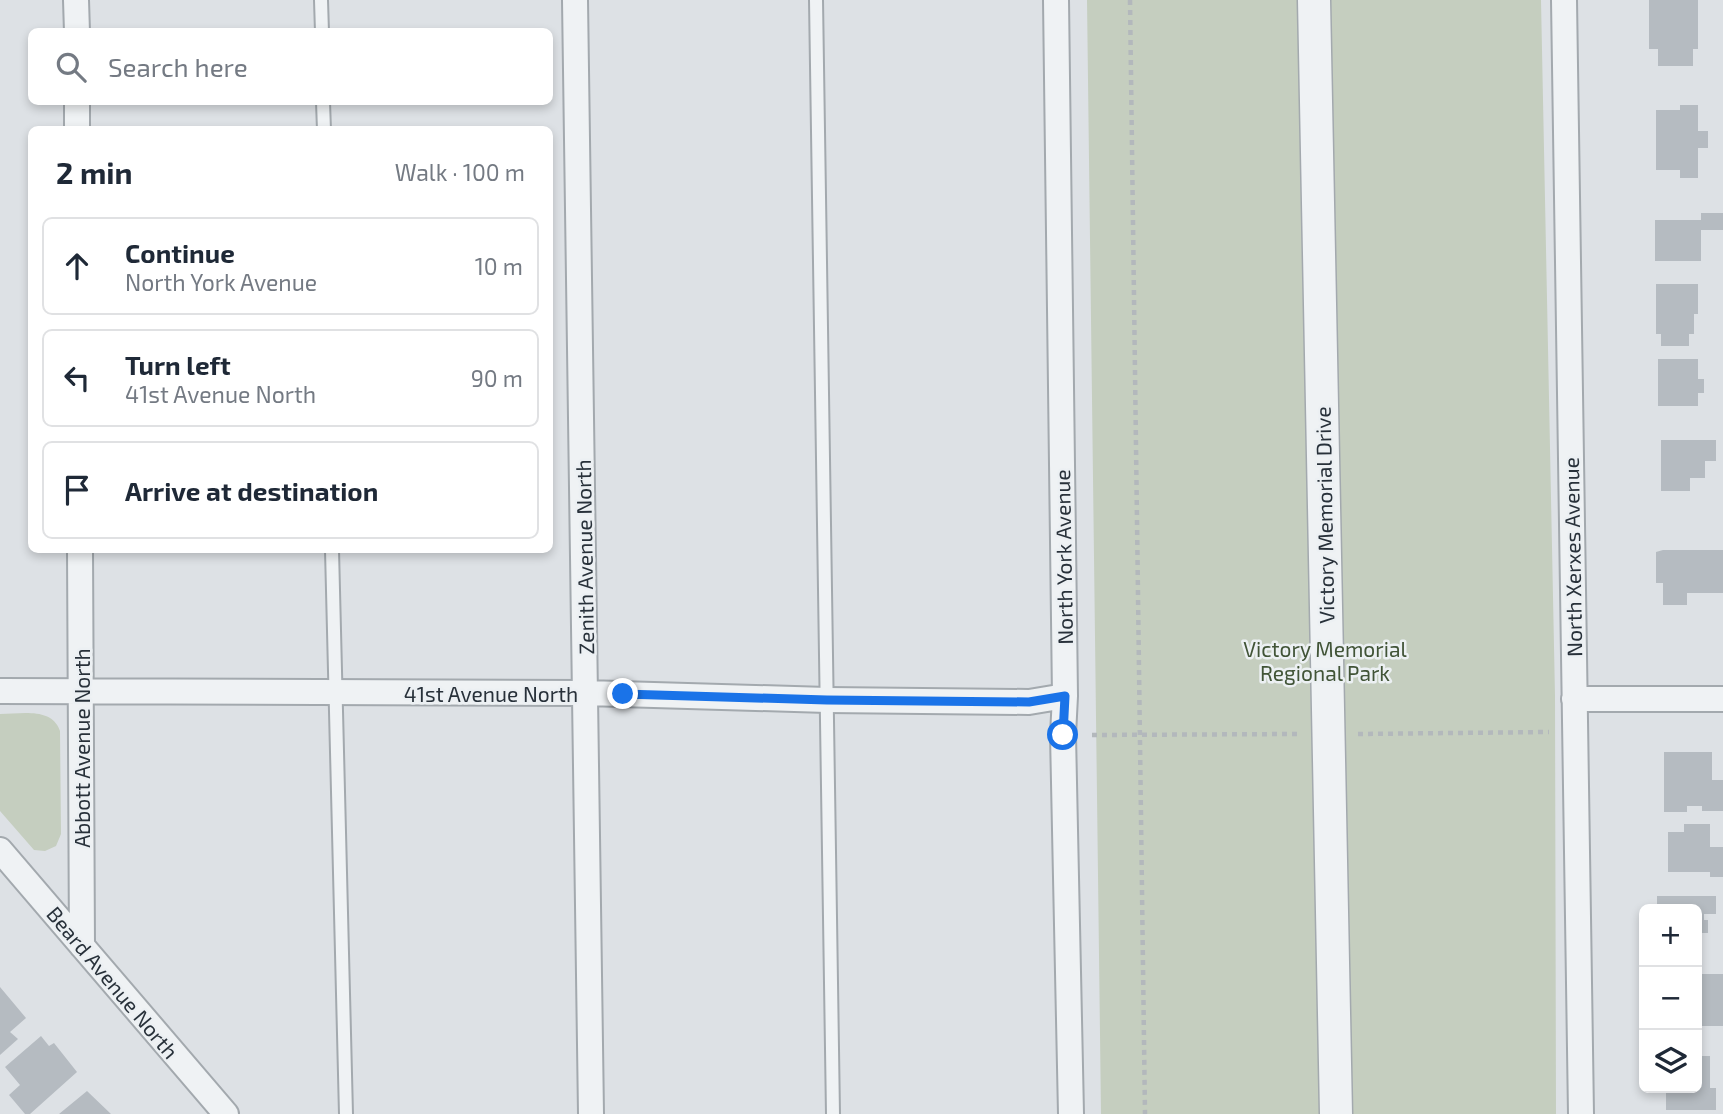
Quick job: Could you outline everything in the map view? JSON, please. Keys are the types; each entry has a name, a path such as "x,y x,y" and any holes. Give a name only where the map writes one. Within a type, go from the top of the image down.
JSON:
{"street":[{"path":"76,0 77,28"},
{"name":"Zenith Avenue North","path":"575,0 591,1114"},
{"name":"North York Avenue","path":"1056,0 1065,696 1063,735 1071,1114"},
{"name":"Victory Memorial Drive","path":"1314,0 1336,1114"},
{"name":"North Xerxes Avenue","path":"1564,0 1581,1114"},
{"path":"77,105 77,126"},
{"name":"Abbott Avenue North","path":"80,553 82,946"},
{"name":"41st Avenue North","path":"0,691 586,693 827,700 1039,702 1065,696"},
{"path":"1574,699 1723,699"},
{"name":"Beard Avenue North","path":"0,850 226,1114"}],"lane":[{"path":"321,0 322,28"},
{"path":"816,0 833,1114"},
{"path":"323,105 324,126"},
{"path":"332,553 346,1114"}],"path":[{"path":"1130,0 1145,1114"}],"green space":[{"name":"Victory Memorial Regional Park","path":"1087,0 1541,0 1555,696 1556,1114 1101,1114"},
{"path":"0,714 43,715 56,723 60,731 61,834 56,846 45,851 34,850 0,811"}],"building":[{"path":"1649,0 1698,0 1698,49 1693,49 1693,66 1658,66 1658,49 1649,49"},
{"path":"1680,105 1698,105 1698,131 1708,131 1708,148 1698,148 1698,178 1680,178 1680,170 1656,170 1656,110 1680,110"},
{"path":"1701,213 1723,213 1723,230 1701,230 1701,261 1655,261 1655,220 1701,220"},
{"path":"1656,284 1698,284 1698,314 1694,314 1694,334 1689,334 1689,346 1661,346 1661,334 1656,334"},
{"path":"1658,359 1698,359 1698,379 1704,379 1704,393 1698,393 1698,406 1658,406"},
{"path":"1661,440 1716,440 1716,461 1705,461 1705,478 1690,478 1690,491 1661,491"},
{"path":"1723,550 1723,593 1687,593 1687,605 1663,605 1663,583 1656,583 1656,552"},
{"path":"1664,752 1712,752 1712,780 1723,780 1723,811 1702,811 1702,806 1687,806 1687,812 1664,812"},
{"path":"1684,824 1710,824 1710,847 1723,847 1723,877 1710,877 1710,872 1668,872 1668,832 1684,832"},
{"path":"1657,896 1716,896 1716,914 1704,914 1704,920 1708,920 1708,933 1702,933 1702,904 1657,904"},
{"path":"1702,974 1723,974 1723,1026 1702,1026"},
{"path":"0,987 26,1018 10,1032 18,1039 0,1055"},
{"path":"41,1036 49,1046 54,1043 77,1072 30,1114 25,1114 9,1095 20,1085 5,1067"},
{"path":"1702,1056 1710,1056 1710,1088 1716,1088 1716,1110 1666,1110 1666,1093 1702,1093"},
{"path":"87,1091 111,1114 59,1114"}],"route":[{"path":"623,694 1029,702 1065,696 1063,735"}]}
